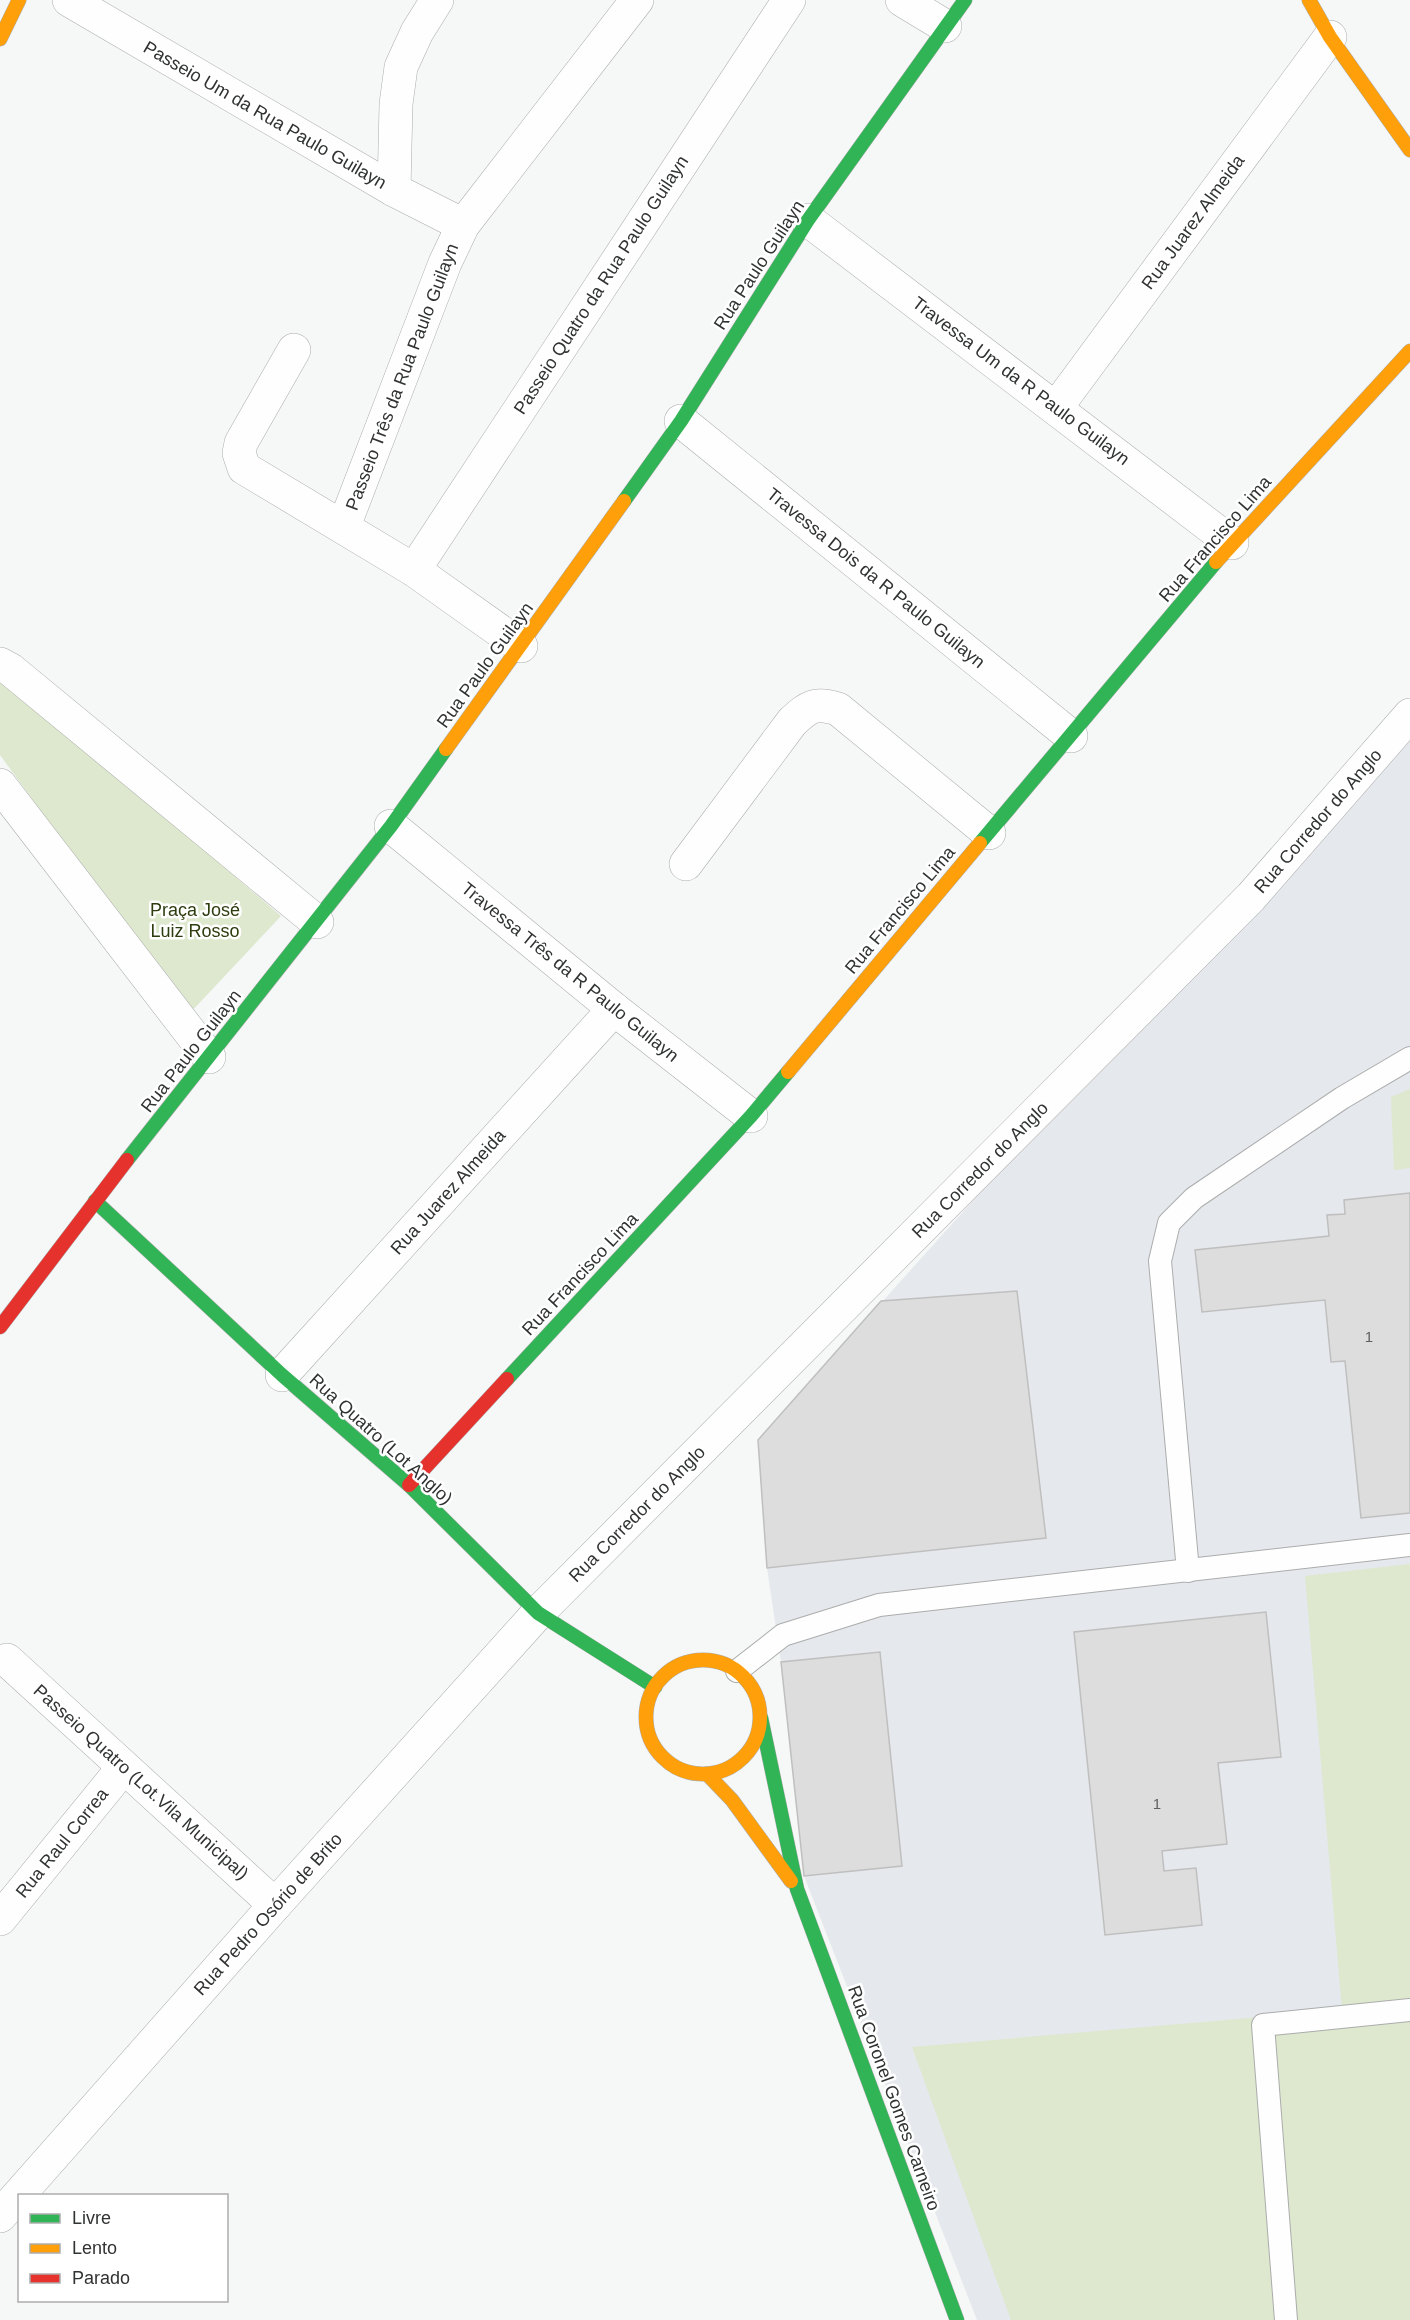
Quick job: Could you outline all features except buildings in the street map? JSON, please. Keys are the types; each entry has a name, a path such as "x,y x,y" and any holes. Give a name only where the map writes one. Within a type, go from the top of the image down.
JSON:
{"street":[{"path":"0,39 19,0"},
{"name":"Passeio Um da Rua Paulo Guilayn","path":"69,0 394,190 463,225"},
{"path":"394,190 396,104 401,67 417,32 436,0"},
{"name":"Passeio Três da Rua Paulo Guilayn","path":"344,526 445,263 463,225 637,0"},
{"name":"Passeio Quatro da Rua Paulo Guilayn","path":"414,570 789,0"},
{"path":"902,0 945,26"},
{"name":"Rua Paulo Guilayn","path":"0,1327 95,1201 391,826 681,421 808,220 964,0"},
{"path":"1309,0 1330,37 1410,150"},
{"name":"Rua Juarez Almeida","path":"1056,408 1330,37"},
{"name":"Travessa Um da R Paulo Guilayn","path":"808,220 1232,543"},
{"path":"294,350 242,443 239,453 244,468 414,570 521,646"},
{"name":"Rua Francisco Lima","path":"409,1485 751,1116 1232,543 1410,351"},
{"name":"Travessa Dois da R Paulo Guilayn","path":"681,421 1071,736"},
{"path":"0,664 11,670 317,922"},
{"path":"686,864 792,722 805,710 822,704 838,709 989,832"},
{"name":"Rua Corredor do Anglo","path":"538,1614 1251,897 1410,715"},
{"path":"0,785 209,1057"},
{"name":"Travessa Três da R Paulo Guilayn","path":"391,826 614,1009 751,1116"},
{"name":"Rua Juarez Almeida","path":"282,1375 614,1009"},
{"name":"Rua Quatro (Lot Anglo)","path":"95,1201 282,1375 409,1485 538,1614 655,1687"},
{"name":"Rua Pedro Osório de Brito","path":"19,2194 275,1905 538,1614"},
{"name":"Passeio Quatro (Lot.Vila Municipal)","path":"7,1660 275,1905"},
{"path":"702,1660 720,1662 737,1671 758,1700 760,1718 758,1735 750,1750 738,1762 723,1771 706,1774 689,1773 673,1766 660,1754 651,1739 647,1723 648,1704 655,1687 667,1673 683,1663 702,1660"},
{"name":"Rua Coronel Gomes Carneiro","path":"760,1718 797,1889 957,2320"},
{"name":"Rua Raul Correa","path":"0,1919 123,1768"},
{"name":"Rua Coronel Gomes Carneiro","path":"706,1774 732,1800 797,1889"},
{"name":"Rua Pedro Osório de Brito","path":"0,2216 18,2196"}],"lane":[{"path":"1188,1571 1160,1261 1169,1223 1204,1191 1342,1098 1410,1058"},
{"path":"737,1671 783,1635 879,1605 1410,1545"},
{"path":"1286,2320 1263,2025 1410,2010"}],"shaded area":[{"path":"1410,714 1410,2320 977,2320 804,1876 781,1662 767,1568 758,1440"}],"green space":[{"name":"Praça José Luiz Rosso","path":"0,679 16,688 281,916 189,1014 0,755"},
{"path":"1410,1089 1410,1168 1394,1170 1391,1097"},
{"path":"1410,1564 1410,2320 1011,2320 912,2047 1342,2010 1305,1576"}],"traffic: fast":[{"path":"624,501 681,421 808,220 965,0"},
{"path":"980,843 1216,562"},
{"path":"127,1160 391,826 446,749"},
{"path":"507,1379 751,1116 788,1072"},
{"path":"95,1201 282,1375 409,1485 538,1613 655,1687"},
{"path":"761,1718 797,1889 957,2320"}],"traffic: slow":[{"path":"0,39 19,0"},
{"path":"1309,0 1330,37 1410,150"},
{"path":"1216,562 1410,351"},
{"path":"446,749 624,501"},
{"path":"788,1072 980,843"},
{"path":"703,1660 725,1665 743,1677 755,1695 760,1717 755,1739 743,1757 725,1769 703,1774 681,1769 663,1757 651,1739 646,1717 651,1695 663,1677 681,1665 703,1660"},
{"path":"707,1774 732,1800 791,1881"}],"traffic: jam":[{"path":"0,1327 127,1160"},
{"path":"409,1485 507,1379"}]}
